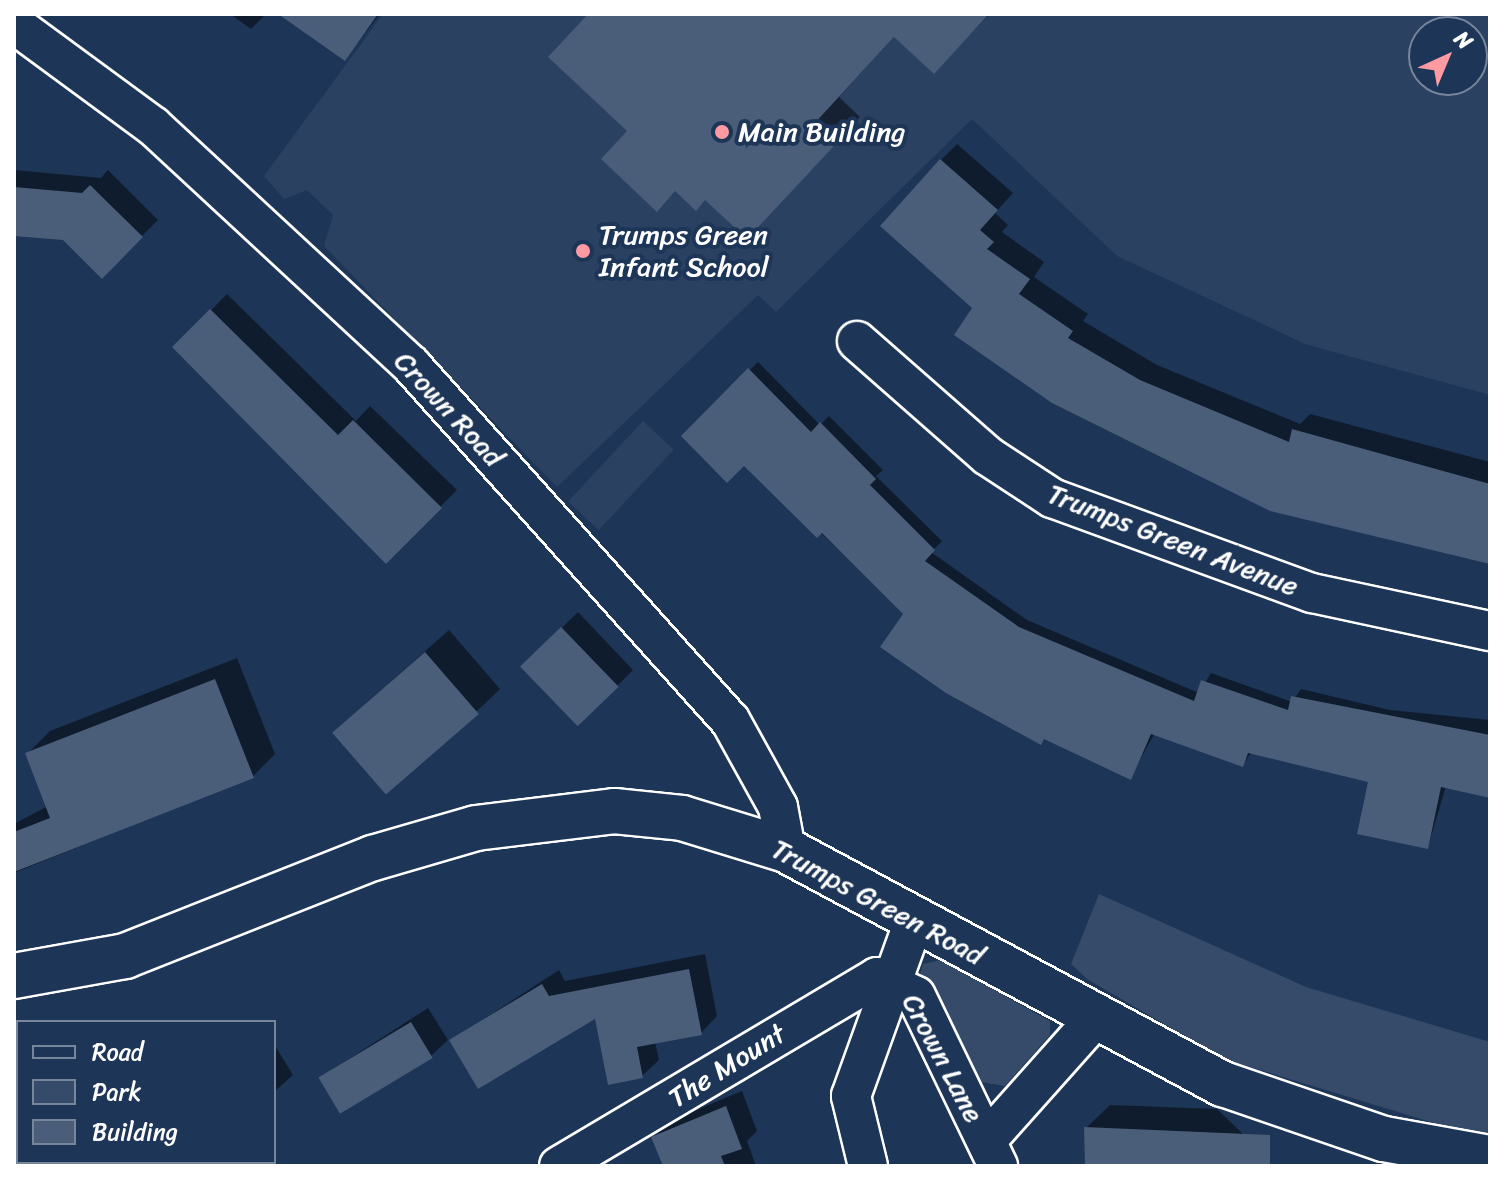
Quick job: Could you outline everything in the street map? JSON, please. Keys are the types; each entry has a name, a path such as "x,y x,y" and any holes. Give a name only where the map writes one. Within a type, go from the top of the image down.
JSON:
{"street":[{"name":"Crown Road","path":"20,33 153,126 411,365 730,720 778,807 786,850"},
{"name":"Trumps Green Avenue","path":"857,341 988,456 1052,498 1312,593 1490,631"},
{"name":"Trumps Green Road","path":"14,976 125,956 373,858 476,828 614,811 682,818 786,850 915,918 1094,1020 1223,1084 1384,1139 1490,1158"},
{"path":"868,1166 851,1096 896,980 915,918"},
{"name":"Crown Lane","path":"896,980 916,996 992,1153 1094,1020"},
{"name":"The Mount","path":"559,1166 858,983 896,980"}],"shaded area":[{"name":"Trumps Green Infant School","path":"383,14 1490,14 1490,395 1305,344 1117,256 972,119 776,312 758,295 557,487 324,246 333,215 307,190 284,199 264,176"},
{"path":"643,421 674,450 599,530 568,501"}],"green space":[{"path":"1099,894 1306,987 1490,1042 1490,1140 1224,1059 1087,979 1071,964"},
{"path":"940,960 1050,1021 1050,1035 1005,1086 974,1081 918,981 923,964"}],"building":[{"path":"278,14 378,14 345,61"},
{"name":"Main Building","path":"588,14 989,14 934,74 894,37 812,126 834,146 747,239 705,200 696,211 675,191 657,212 601,159 627,131 548,57"},
{"path":"940,159 998,210 980,230 994,242 987,249 1030,279 1019,294 1073,331 1068,338 1140,380 1289,442 1292,429 1490,484 1490,564 1270,511 1052,403 954,335 972,308 880,226"},
{"path":"90,185 143,237 102,279 63,240 14,236 14,187 82,193"},
{"path":"210,309 338,435 353,420 442,508 386,564 172,347"},
{"path":"748,368 811,432 820,422 876,479 870,485 935,550 925,561 1019,627 1194,701 1201,680 1288,710 1291,696 1490,735 1490,798 1441,787 1428,849 1357,834 1368,782 1248,753 1243,767 1151,734 1131,780 1044,739 1041,745 946,693 880,647 903,614 822,533 817,538 744,466 727,483 681,436"},
{"path":"561,627 619,687 578,726 520,667"},
{"path":"425,652 479,714 386,795 332,733"},
{"path":"215,679 254,778 14,872 14,832 50,818 25,753"},
{"path":"689,969 702,1035 637,1047 643,1078 608,1085 595,1019 478,1089 449,1040 542,984 549,996"},
{"path":"411,1022 433,1058 340,1114 318,1078"},
{"path":"726,1106 742,1149 721,1156 725,1166 663,1166 651,1137"},
{"path":"1084,1127 1270,1135 1270,1166 1085,1166"}],"place":[{"name":"Main Building","path":"722,132"},
{"name":"Trumps Green Infant School","path":"583,251"}]}
